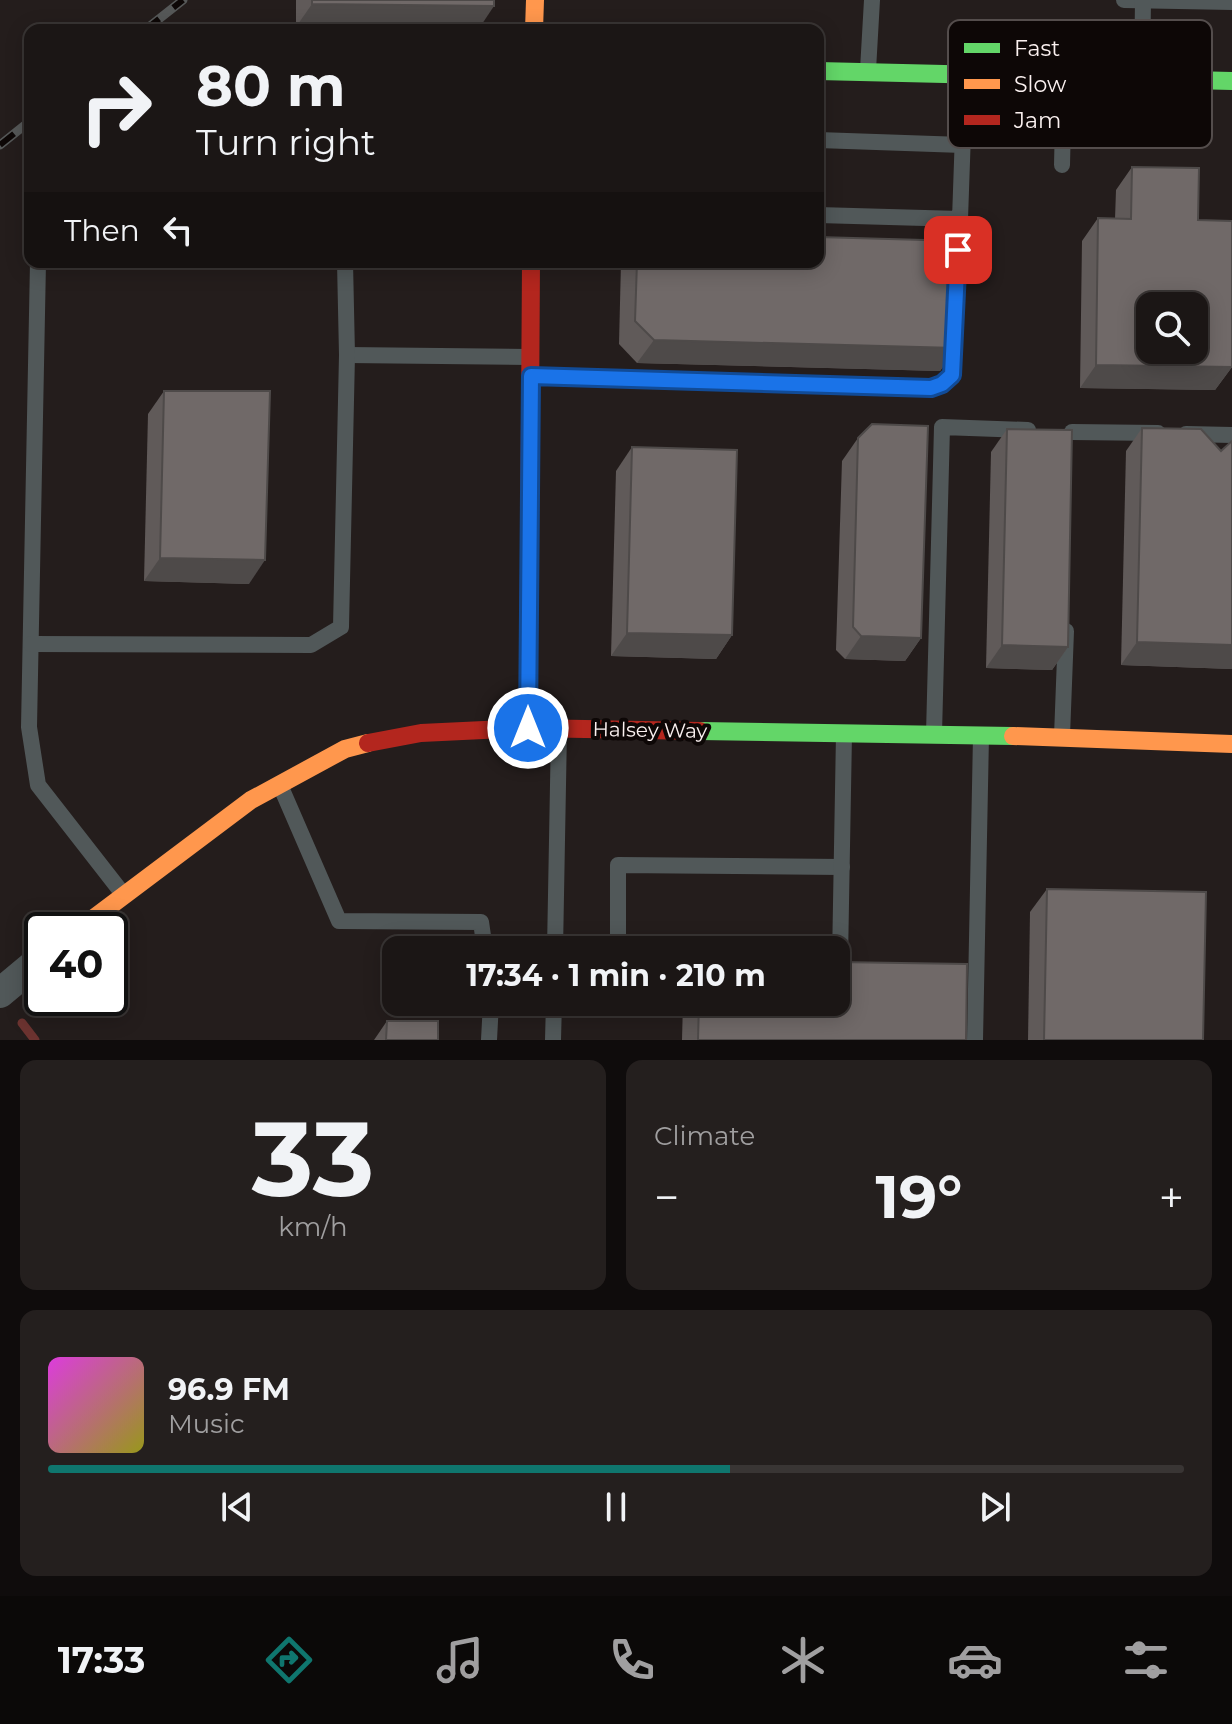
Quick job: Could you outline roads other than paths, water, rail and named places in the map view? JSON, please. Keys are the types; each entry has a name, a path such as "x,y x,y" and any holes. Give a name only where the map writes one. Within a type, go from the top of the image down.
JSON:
{"street":[{"path":"534,24 535,0"},
{"path":"824,71 948,74"},
{"path":"1212,81 1232,81"},
{"path":"528,728 531,268"},
{"name":"Halsey Way","path":"102,912 251,800 280,783 345,749 421,733 528,728 981,735 1232,744"},
{"path":"0,993 24,973"}],"lane":[{"path":"868,72 872,0"},
{"path":"1124,0 1232,2"},
{"path":"1143,0 1143,20"},
{"path":"824,140 948,144"},
{"path":"957,281 963,148"},
{"path":"1062,148 1062,165"},
{"path":"824,215 960,219"},
{"path":"38,268 29,727 38,785 124,896"},
{"path":"31,644 311,645 341,627 347,355 345,268"},
{"path":"531,376 931,388 952,375 955,312"},
{"path":"347,355 531,357"},
{"path":"934,734 942,427 1061,435 1232,435"},
{"path":"1062,737 1066,615"},
{"path":"555,936 559,729"},
{"path":"841,936 844,733"},
{"path":"975,1040 981,735"},
{"path":"280,783 339,921 481,922 483,936"},
{"path":"618,936 618,865 842,867"},
{"path":"489,1040 490,1016"},
{"path":"553,1040 554,1016"}],"waterway":[{"path":"22,1023 35,1040"}],"railway":[{"path":"153,24 183,0"},
{"path":"0,145 24,126"}]}
